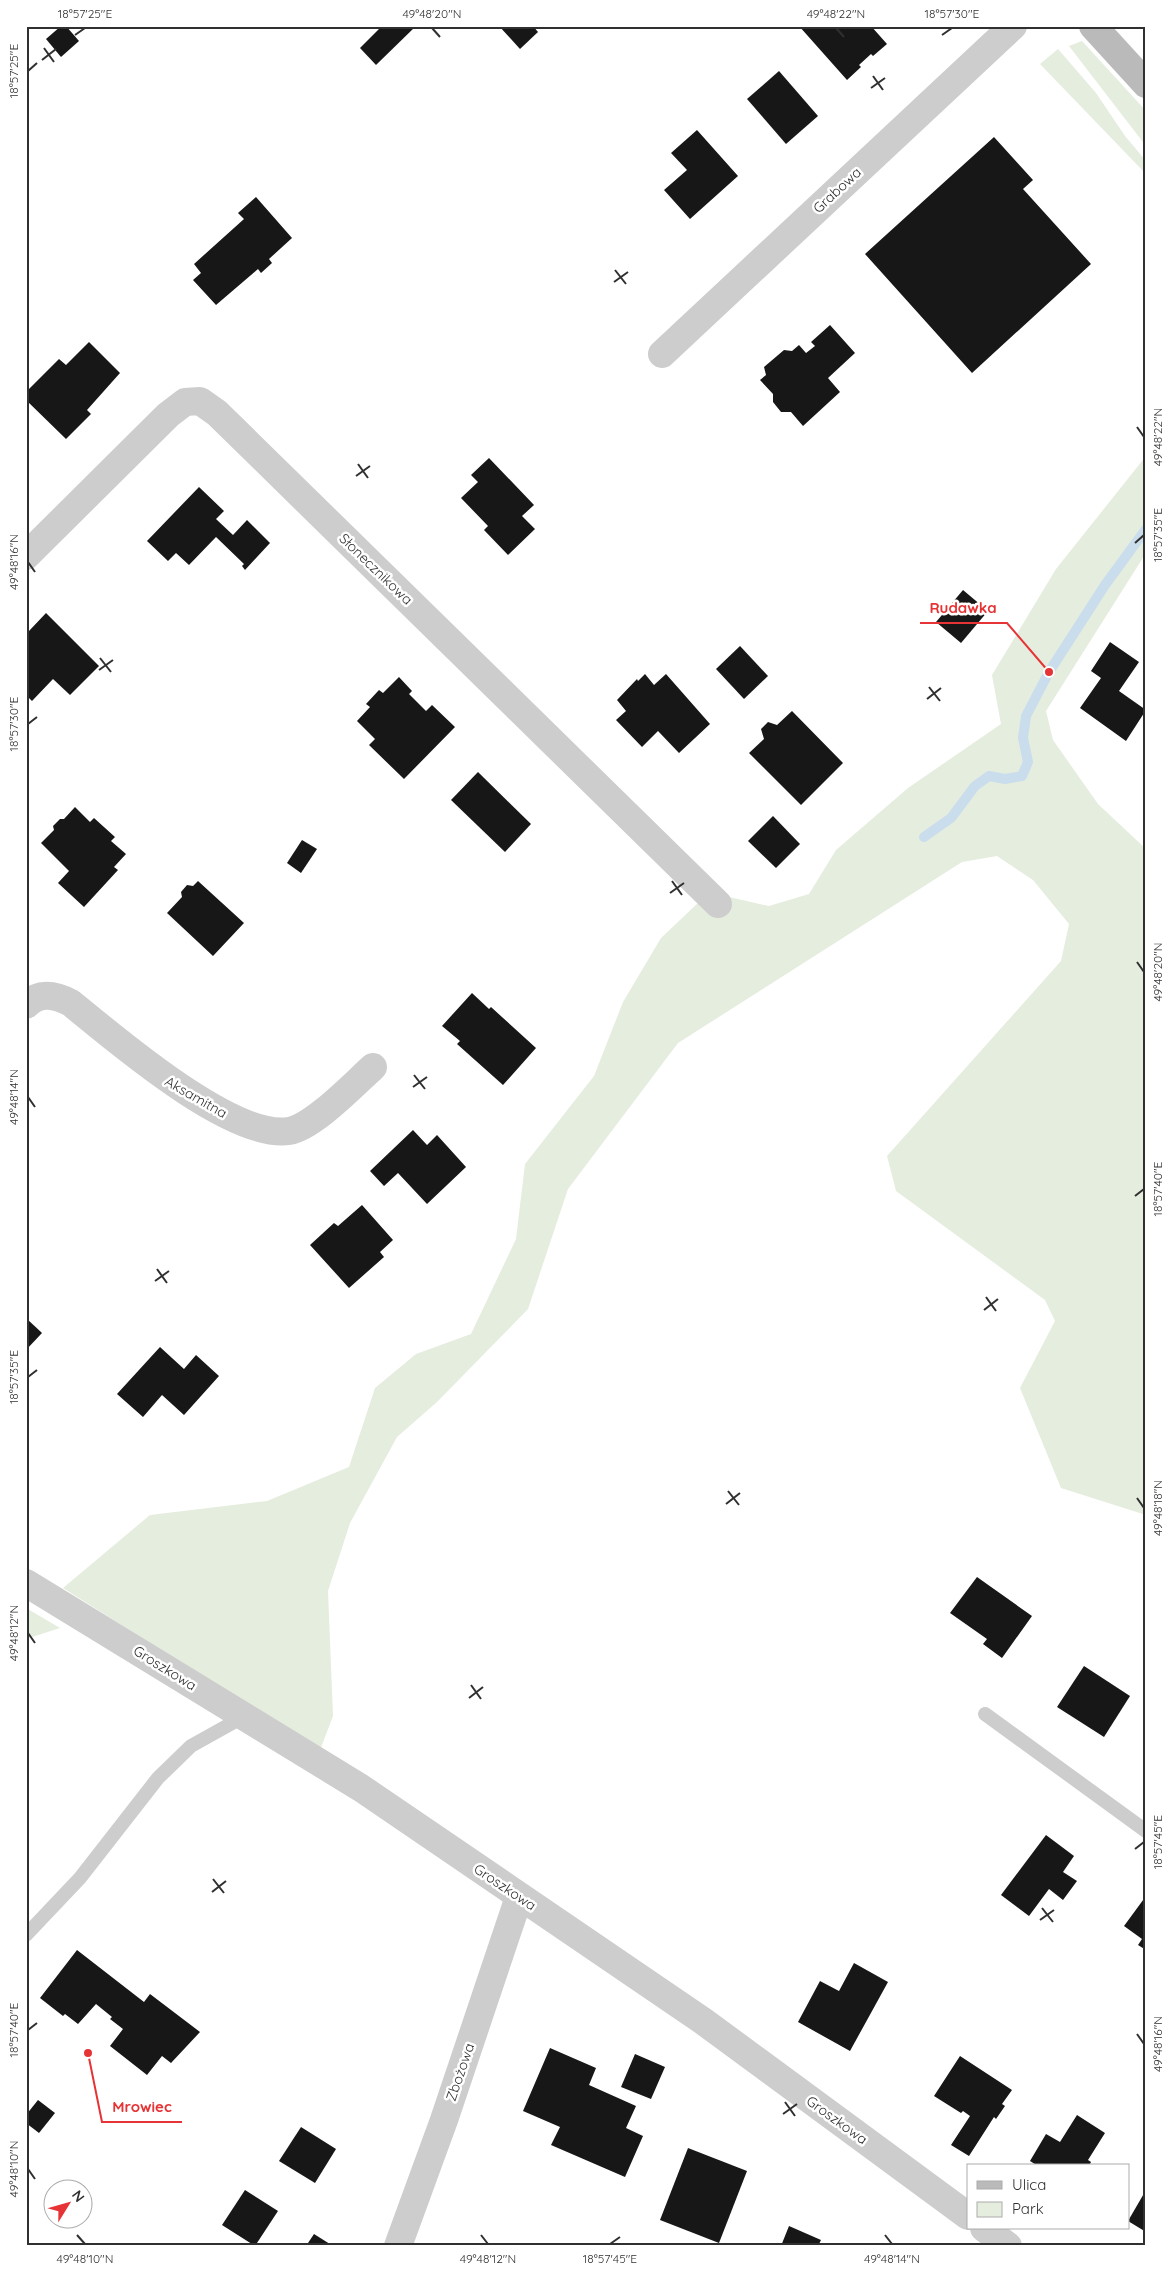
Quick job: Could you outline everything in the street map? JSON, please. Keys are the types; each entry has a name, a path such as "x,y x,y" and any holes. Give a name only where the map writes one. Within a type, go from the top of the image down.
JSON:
{"main road":[{"path":"1093,26 1146,84"}],"street":[{"name":"Grabowa","path":"662,354 1013,26"},
{"name":"Słonecznikowa","path":"26,556 168,416 185,402 200,401 216,413 718,904"},
{"name":"Aksamitna","path":"26,1005 42,995 57,995 70,1003 160,1076 232,1117 269,1130 289,1131 307,1124 373,1068"},
{"name":"Groszkowa","path":"26,1583 361,1788 703,2021 967,2215"},
{"name":"Zbożowa","path":"398,2246 444,2120 519,1897"},
{"path":"987,2230 1008,2246"}],"lane":[{"path":"985,1714 1146,1831"},
{"path":"26,1935 80,1878 158,1778 191,1746 243,1717"}],"green space":[{"path":"1082,41 1146,111 1146,146 1069,46"},
{"path":"1058,49 1096,93 1125,136 1146,161 1146,174 1040,64"},
{"path":"1146,456 1146,553 1046,711 1053,740 1098,804 1146,849 1146,1515 1061,1488 1020,1388 1055,1321 1045,1300 896,1191 887,1156 1061,961 1069,924 1033,880 997,856 962,862 678,1043 568,1189 528,1309 437,1402 397,1437 350,1523 328,1591 333,1716 320,1750 63,1588 150,1515 267,1501 349,1467 375,1388 416,1354 471,1334 516,1239 525,1164 594,1076 623,1002 661,938 699,902 729,897 769,906 809,894 836,850 908,788 1001,724 992,675 1056,569"},
{"path":"26,1608 60,1628 26,1639"}],"building":[{"path":"61,26 66,26 79,41 61,57 46,39"},
{"path":"382,26 416,26 376,65 360,48"},
{"path":"499,26 533,26 538,32 520,49"},
{"path":"799,26 871,26 887,44 873,56 871,54 847,80"},
{"path":"779,71 818,116 786,144 747,99"},
{"path":"697,130 738,176 690,219 664,190 687,170 671,153"},
{"path":"994,137 1033,180 1023,189 1091,264 972,373 865,254"},
{"path":"256,197 292,238 269,259 272,263 261,273 258,269 216,305 193,280 201,273 194,264 244,219 238,213"},
{"path":"830,325 855,353 828,378 840,392 803,426 791,412 781,412 773,402 773,394 760,380 766,375 764,367 784,350 792,351 799,345 806,353 815,346 811,342"},
{"path":"89,342 120,373 87,410 91,414 66,439 26,400 26,392 59,359 66,365"},
{"path":"489,458 534,505 522,516 535,529 508,555 484,530 488,526 461,498 478,482 471,475"},
{"path":"199,487 224,511 216,519 233,535 247,520 270,543 245,570 242,566 244,564 216,537 189,565 176,553 168,561 147,541"},
{"path":"963,590 988,611 961,643 936,622"},
{"path":"46,613 99,666 70,695 53,679 32,701 26,695 26,641 29,638 29,631"},
{"path":"1110,642 1139,662 1119,691 1146,710 1126,741 1080,708 1101,678 1091,671"},
{"path":"740,646 768,676 744,699 716,669"},
{"path":"645,674 654,685 666,674 710,724 679,753 658,731 642,747 616,720 626,711 617,700 637,679 638,681"},
{"path":"399,677 412,691 409,694 426,711 432,705 455,727 404,779 369,745 375,739 357,721 370,707 366,704 379,690 383,693"},
{"path":"792,711 843,763 801,805 749,753 764,739 761,729 768,722 777,725"},
{"path":"478,772 531,824 505,852 451,800"},
{"path":"75,807 90,822 94,818 115,837 111,841 126,854 114,867 118,870 84,907 58,883 69,871 41,843 54,830 53,826 60,819 64,819"},
{"path":"773,816 800,844 776,868 748,841"},
{"path":"302,840 317,849 301,873 287,863"},
{"path":"198,881 244,923 213,956 167,913 182,897 181,892 187,885 193,886"},
{"path":"472,993 489,1009 491,1007 536,1048 503,1085 457,1044 460,1041 442,1026"},
{"path":"413,1130 427,1145 437,1135 466,1167 427,1204 398,1173 384,1186 370,1171"},
{"path":"362,1205 393,1240 380,1252 384,1257 349,1288 310,1245 334,1223 338,1226"},
{"path":"26,1318 42,1333 26,1350"},
{"path":"160,1347 184,1369 196,1355 219,1376 184,1415 162,1395 143,1417 117,1394"},
{"path":"977,1577 1032,1616 1002,1658 983,1644 987,1639 950,1613"},
{"path":"1084,1666 1130,1696 1104,1737 1057,1707"},
{"path":"1046,1835 1074,1856 1063,1872 1077,1881 1063,1900 1049,1889 1029,1916 1001,1895"},
{"path":"1146,1896 1146,1950 1138,1945 1142,1939 1124,1926"},
{"path":"77,1950 144,2002 150,1994 200,2032 171,2063 162,2056 147,2075 110,2046 123,2029 96,2004 78,2024 65,2014 63,2016 40,1998"},
{"path":"854,1963 888,1982 850,2051 798,2022 820,1981 839,1991"},
{"path":"550,2048 596,2068 589,2085 636,2106 626,2128 643,2136 625,2177 551,2145 560,2127 523,2111"},
{"path":"635,2054 665,2067 651,2099 621,2087"},
{"path":"960,2056 1012,2090 1002,2104 1005,2106 996,2119 994,2117 969,2156 951,2145 970,2116 963,2111 961,2113 934,2096"},
{"path":"38,2100 55,2113 39,2133 26,2123 26,2115"},
{"path":"1077,2115 1105,2133 1088,2160 1091,2162 1090,2164 1035,2164 1030,2161 1046,2134 1060,2142"},
{"path":"301,2127 336,2149 315,2183 279,2161"},
{"path":"688,2148 747,2171 719,2243 660,2220"},
{"path":"245,2190 278,2211 255,2246 222,2225"},
{"path":"1146,2190 1146,2232 1130,2222 1130,2218"},
{"path":"789,2226 821,2240 818,2246 781,2246"},
{"path":"314,2234 333,2246 306,2246"}],"waterway":[{"path":"924,837 951,818 975,786 989,776 1005,779 1022,776 1028,762 1023,738 1026,716 1049,672 1105,585 1146,529"}],"place":[{"name":"Rudawka","path":"1049,672"},
{"name":"Mrowiec","path":"88,2053"}]}
